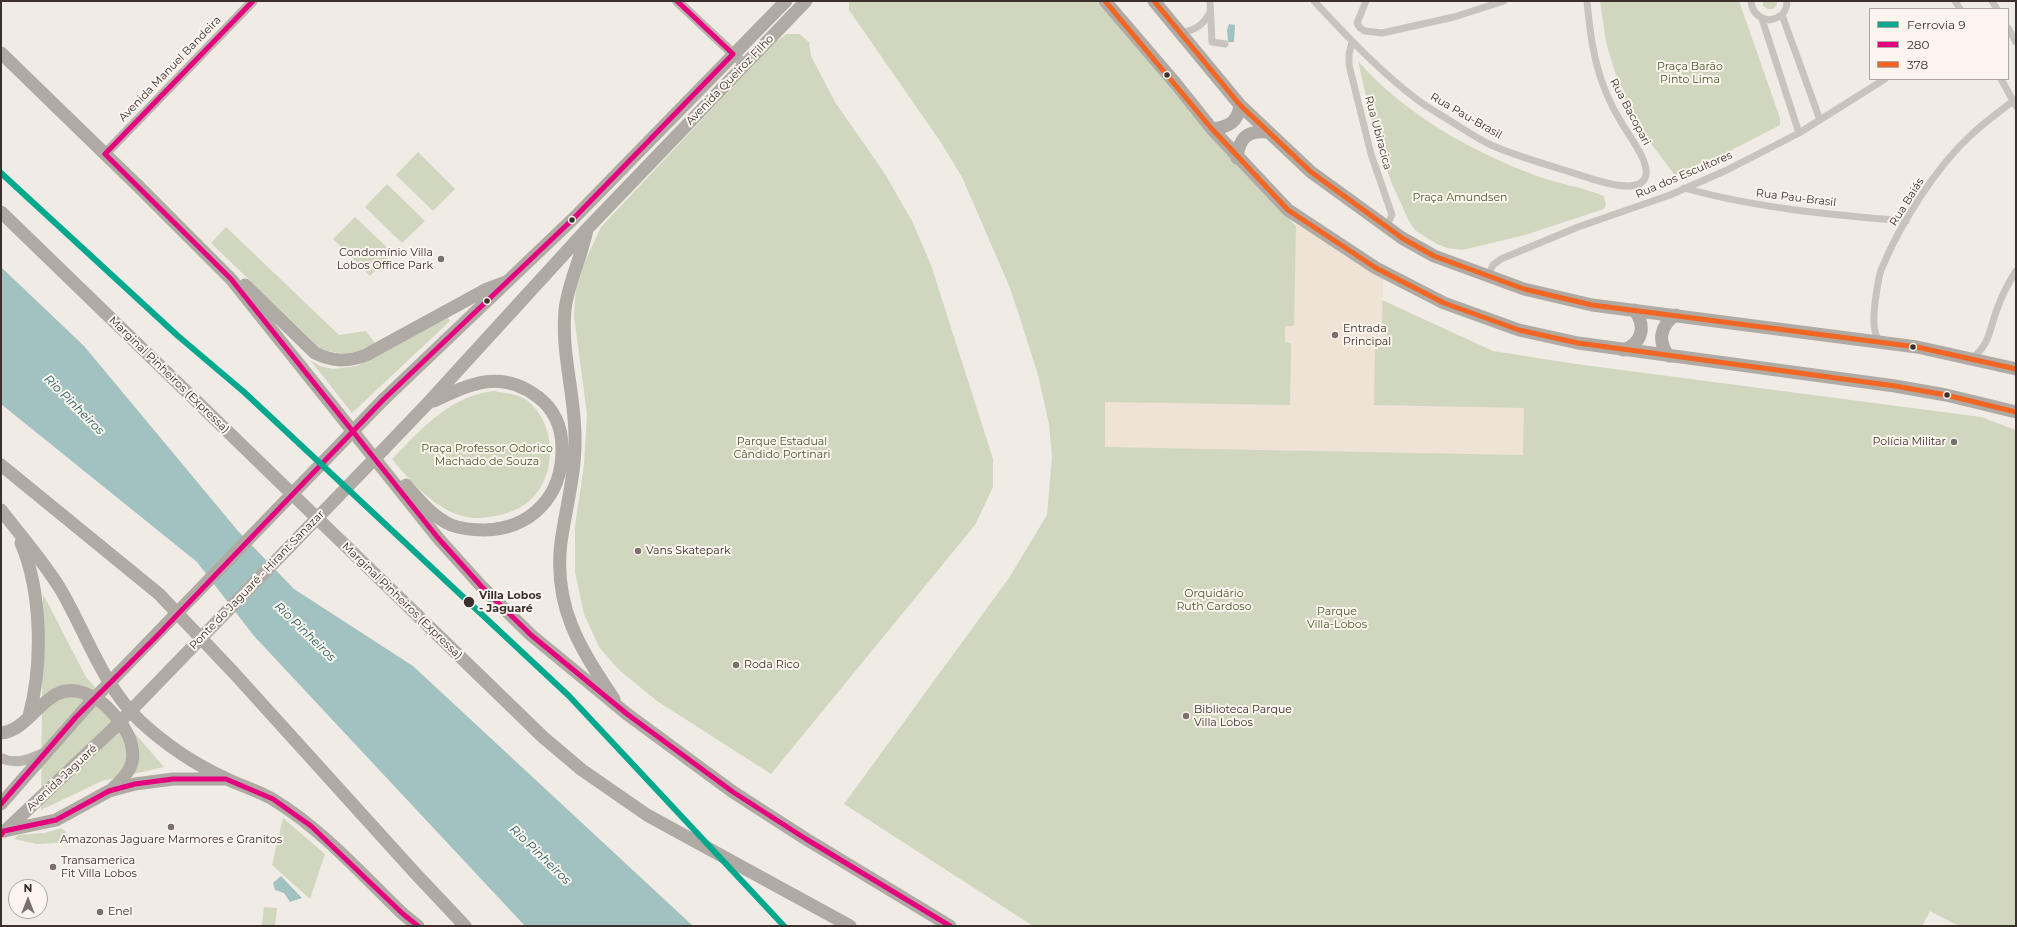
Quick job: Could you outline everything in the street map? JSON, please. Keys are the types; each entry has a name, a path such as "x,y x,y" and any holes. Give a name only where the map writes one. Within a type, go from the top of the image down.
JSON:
{"highway":[{"name":"Avenida Queiroz Filho","path":"48,752 88,705 383,400 574,218 786,1"},
{"name":"Avenida Queiroz Filho","path":"409,422 587,229 806,1"},
{"path":"1105,1 1237,158 1288,210 1337,244 1392,278 1444,303 1519,330 1623,350 1901,386 2016,412"},
{"path":"1154,1 1240,105 1268,132 1311,172 1418,249 1524,289 1592,305 1917,347 2016,369"},
{"path":"1,53 231,279 438,538 482,587 532,635 575,673 618,707 733,792 806,839 950,926"},
{"path":"1212,129 1231,124 1237,117 1240,105"},
{"path":"1237,158 1239,143 1243,139 1254,132 1268,132"},
{"name":"Marginal Pinheiros (Expressa)","path":"1,212 544,738 620,798 647,815 850,926"},
{"path":"587,229 583,248 571,282 565,318 564,339 575,438 573,470 561,544 562,585 567,612 579,644 618,707"},
{"path":"231,279 247,286 315,353 324,358 338,361 356,359 366,355 487,289 507,282"},
{"path":"1623,350 1634,346 1642,332 1641,320 1634,310"},
{"path":"1669,356 1662,345 1662,331 1670,319 1676,315"},
{"path":"386,472 403,482 433,513 451,525 470,530 499,530 513,525 533,514 550,496 560,471 562,438 553,412 529,390 504,381 485,382 469,385 428,403"},
{"name":"Ponte do Jaguaré - Hirant Sanazar","path":"105,738 409,422"},
{"path":"1,465 159,594 234,673 465,926"},
{"path":"1,510 46,567 116,693 127,708 178,752 226,779 272,799 311,826 403,914 418,926"},
{"path":"17,532 32,572 35,590 37,670 35,697 29,716"},
{"path":"1,733 8,732 18,727 52,697 71,690 86,694 106,706 125,729 130,738 133,750 132,763 129,773 109,791 56,820 3,833"},
{"name":"Avenida Jaguaré","path":"3,833 105,738"},
{"path":"1,804 48,752"},
{"path":"109,791 156,780 226,779"},
{"path":"403,914 412,926"}],"street":[{"name":"Avenida Manuel Bandeira","path":"105,154 253,1"},
{"path":"677,1 744,64"},
{"path":"1210,1 1212,42 1225,44"},
{"name":"Rua Pau-Brasil","path":"1314,1 1352,42 1419,101 1490,145 1597,180 1630,187 1639,185 1645,179 1647,171 1645,162"},
{"path":"1366,1 1357,22 1360,28 1365,31 1382,33 1454,17 1504,1"},
{"name":"Rua Bacopari","path":"1587,1 1593,54 1600,78 1618,116 1645,162"},
{"path":"1751,1 1752,9 1762,19 1799,133"},
{"path":"1762,19 1776,19 1782,15 1786,10 1787,1"},
{"path":"1180,33 1197,29 1204,24 1210,12"},
{"path":"1782,15 1820,120"},
{"path":"2009,30 2016,42"},
{"name":"Rua Ubiracica","path":"1352,42 1349,54 1349,65 1364,132 1392,215 1386,227"},
{"name":"Rua dos Escultores","path":"1488,276 1493,265 1501,259 1578,227 1684,188 1727,170 1799,133 1883,80"},
{"path":"2001,80 2015,104"},
{"name":"Rua Baiás","path":"1880,342 1873,320 1881,272 1906,221 1948,161 1972,134 2015,104"},
{"name":"Rua Pau-Brasil","path":"1684,188 1713,196 1762,205 1859,217 1906,221"},
{"path":"1972,358 1980,352 1987,343 1998,306 2016,271"},
{"path":"1,758 14,762 24,761 48,752"}],"green space":[{"name":"Parque Villa-Lobos","path":"849,1 1103,1 1227,152 1295,225 1383,277 1382,300 1493,351 1576,364 1981,417 2016,430 2016,926 1959,926 1930,911 1922,926 1033,926 844,804 1009,578 1047,515 1052,457 1049,424 1038,375 1020,318 1010,288 962,177 940,141 849,10"},
{"name":"Praça Barão Pinto Lima","path":"1600,1 1739,1 1780,118 1780,125 1703,165 1681,174 1674,174 1646,137 1642,136 1625,101 1606,42"},
{"path":"1763,1 1777,1 1777,5 1773,9 1768,9 1763,6"},
{"name":"Parque Estadual Cândido Portinari","path":"787,34 799,34 809,42 811,56 835,102 885,174 912,221 931,265 993,459 993,487 975,525 771,774 657,701 618,669 599,647 584,614 575,572 575,526 584,465 587,414 574,316 576,287 585,261 601,227 775,42"},
{"name":"Praça Amundsen","path":"1358,61 1396,98 1440,129 1488,155 1537,176 1604,196 1606,205 1604,209 1525,235 1462,250 1447,248 1437,244 1416,231 1410,223 1392,184 1377,144"},
{"path":"418,152 455,189 433,211 396,175"},
{"path":"387,184 425,221 402,243 365,207"},
{"path":"355,217 393,253 370,276 333,239"},
{"path":"226,227 339,335 366,331 375,343 361,350 349,353 336,353 321,349 211,243"},
{"path":"448,318 450,321 352,413 310,360 320,366 333,369 357,366"},
{"name":"Praça Professor Odorico Machado de Souza","path":"494,391 520,397 528,401 538,412 545,425 549,440 550,454 548,469 543,483 535,495 521,507 514,511 491,517 470,518 452,512 432,500 415,485 392,459 414,436 450,407 478,394"},
{"path":"43,594 86,677 164,767 102,781 41,810"},
{"path":"283,818 325,854 310,899 272,865"},
{"path":"62,828 74,842 37,844 14,839 18,835 44,833"},
{"path":"264,907 277,908 275,926 262,926"}],"shaded area":[{"path":"1296,224 1383,277 1382,326 1387,326 1386,347 1375,346 1374,405 1524,408 1523,455 1105,447 1105,402 1290,405 1291,343 1285,342 1285,326 1294,326"}],"water":[{"path":"1229,24 1235,25 1234,42 1228,42 1227,30"},
{"name":"Rio Pinheiros","path":"1,267 84,346 238,531 294,589 413,666 693,926 525,926 254,636 197,562 1,404"},
{"path":"281,876 302,898 290,902 284,893 275,890 273,883"}],"rail line":[{"name":"9","path":"1,173 178,336 244,392 569,696 784,926"}],"transit line":[{"name":"280","path":"253,1 105,154 231,279 438,538 482,587 531,635 627,714 733,792 806,839 950,926"},
{"name":"280","path":"1,804 76,717 156,637 383,400 574,218 733,54 677,1"},
{"name":"378","path":"1105,1 1212,129 1288,210 1376,268 1444,303 1519,330 1578,343 1895,386 1946,395 2016,412"},
{"name":"378","path":"1154,1 1240,105 1311,172 1402,238 1434,256 1524,289 1592,305 1917,347 2016,369"},
{"name":"280","path":"1,835 4,831 56,820 109,791 135,784 173,779 226,779 273,799 311,826 403,914 418,926"}],"place":[{"name":"Condomínio Villa Lobos Office Park","path":"441,259"},
{"name":"Entrada Principal","path":"1335,335"},
{"name":"Polícia Militar","path":"1954,442"},
{"name":"Vans Skatepark","path":"638,551"},
{"name":"Villa Lobos - Jaguaré","path":"469,602"},
{"name":"Roda Rico","path":"736,665"},
{"name":"Biblioteca Parque Villa Lobos","path":"1186,716"},
{"name":"Amazonas Jaguare Marmores e Granitos","path":"171,827"},
{"name":"Transamerica Fit Villa Lobos","path":"53,867"},
{"name":"Enel","path":"100,912"}],"park label":[{"name":"Orquidário Ruth Cardoso","path":"1214,600"}]}
